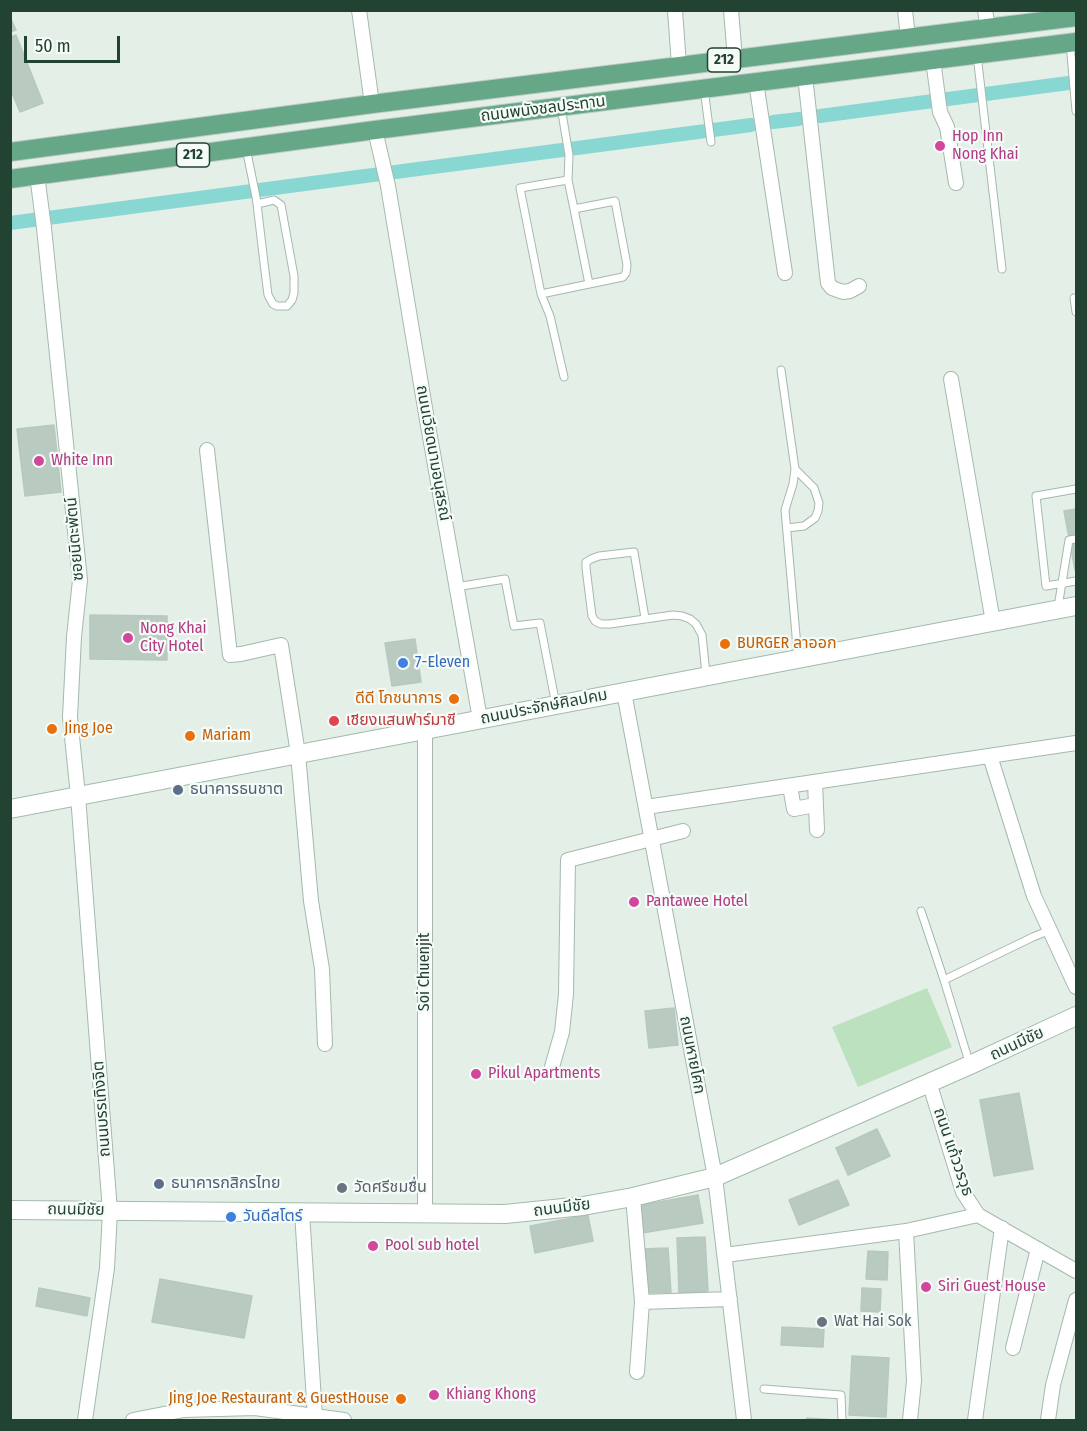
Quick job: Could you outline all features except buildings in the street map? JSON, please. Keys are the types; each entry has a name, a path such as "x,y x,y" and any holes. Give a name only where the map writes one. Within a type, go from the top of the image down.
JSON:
{"main road":[{"name":"ถนนพนังชลประทาน","path":"12,150 908,38 987,19 1077,17"},
{"name":"ถนนพนังชลประทาน","path":"10,179 375,130 933,60 977,59 1073,48"},
{"path":"372,104 375,130"}],"street":[{"path":"359,10 372,104"},
{"path":"675,10 679,66"},
{"path":"731,10 735,59"},
{"path":"905,10 908,38"},
{"path":"933,60 940,112 947,127 956,183"},
{"path":"804,76 828,283 832,288 843,292 858,286"},
{"path":"756,82 785,273"},
{"name":"ถนนเวียดนามอนุสรณ์","path":"375,130 388,186 426,420 480,719"},
{"name":"ซอยนิตะพัตน์","path":"37,175 80,580 74,637 70,717 78,796"},
{"path":"951,379 993,622"},
{"path":"207,450 230,655 281,645 298,754 311,901 322,969 325,1044"},
{"name":"ถนนประจักษ์ศิลปคม","path":"10,809 1077,606"},
{"name":"ถนนหายโศก","path":"624,692 715,1177 744,1420"},
{"name":"Soi Chuenjit","path":"425,730 425,1214"},
{"path":"646,807 1076,743"},
{"path":"990,756 1034,896 1077,987"},
{"path":"815,782 817,830"},
{"path":"790,786 794,815 815,805"},
{"name":"ถนนบรรเทิงจิต","path":"78,796 110,1211 107,1268 85,1420"},
{"path":"552,1068 562,1032 566,994 568,860 683,831"},
{"name":"ถนนมีชัย","path":"10,1210 506,1214 582,1206 633,1197 715,1177 1077,1016"},
{"name":"ถนน แก้ววรวุธ","path":"929,1082 963,1192 978,1215 1077,1271"},
{"path":"633,1197 642,1302 637,1372"},
{"path":"302,1212 314,1419"},
{"path":"725,1255 906,1231 978,1215"},
{"path":"975,1420 1002,1228"},
{"path":"906,1231 914,1381 910,1420"},
{"path":"1013,1348 1038,1249"},
{"path":"642,1302 730,1299"},
{"path":"1048,1420 1053,1385 1077,1300"},
{"path":"133,1420 184,1410 255,1408 314,1419 344,1420"}],"lane":[{"path":"1073,48 1077,111"},
{"path":"977,59 1002,269"},
{"path":"704,89 711,138"},
{"path":"561,107 569,155 568,180 589,284"},
{"path":"246,147 256,200 268,295 273,304 286,306 292,300 294,293 294,276 281,205 274,200 256,200"},
{"path":"564,376 550,316 542,294 520,188 568,180"},
{"path":"542,294 623,277 626,273 627,265 615,201 574,209"},
{"path":"1074,298 1077,312"},
{"path":"781,370 795,469 785,510 798,660"},
{"path":"786,528 804,526 815,518 818,511 819,503 814,488 795,469"},
{"path":"1077,489 1036,496 1046,586 1077,581"},
{"path":"1057,609 1069,540 1077,539"},
{"path":"645,618 634,552 598,556 586,562 592,616 595,621 610,624 673,615 690,619 702,635 707,676"},
{"path":"456,587 505,579 514,626 540,623 556,705"},
{"path":"921,911 970,1065"},
{"path":"944,980 1051,930"},
{"path":"764,1389 841,1395 842,1420"}],"green space":[{"path":"927,988 952,1047 858,1087 832,1027"}],"waterway":[{"path":"820,116 1076,82"},
{"path":"773,122 799,119"},
{"path":"10,223 751,125"}],"place":[{"name":"Hop Inn Nong Khai","path":"940,146"},
{"name":"White Inn","path":"39,461"},
{"name":"Nong Khai City Hotel","path":"128,638"},
{"name":"BURGER ลาออก","path":"725,644"},
{"name":"7-Eleven","path":"403,663"},
{"name":"ดีดี โภชนาการ","path":"454,699"},
{"name":"เชียงแสนฟาร์มาซี","path":"334,721"},
{"name":"Jing Joe","path":"52,729"},
{"name":"Mariam","path":"190,736"},
{"name":"ธนาคารธนชาต","path":"178,790"},
{"name":"Pantawee Hotel","path":"634,902"},
{"name":"Pikul Apartments","path":"476,1074"},
{"name":"ธนาคารกสิกรไทย","path":"159,1184"},
{"name":"วัดศรีชมชื่น","path":"342,1188"},
{"name":"วันดีสโตร์","path":"231,1217"},
{"name":"Pool sub hotel","path":"373,1246"},
{"name":"Siri Guest House","path":"926,1287"},
{"name":"Wat Hai Sok","path":"822,1322"},
{"name":"Khiang Khong","path":"434,1395"},
{"name":"Jing Joe Restaurant & GuestHouse","path":"401,1399"}]}
